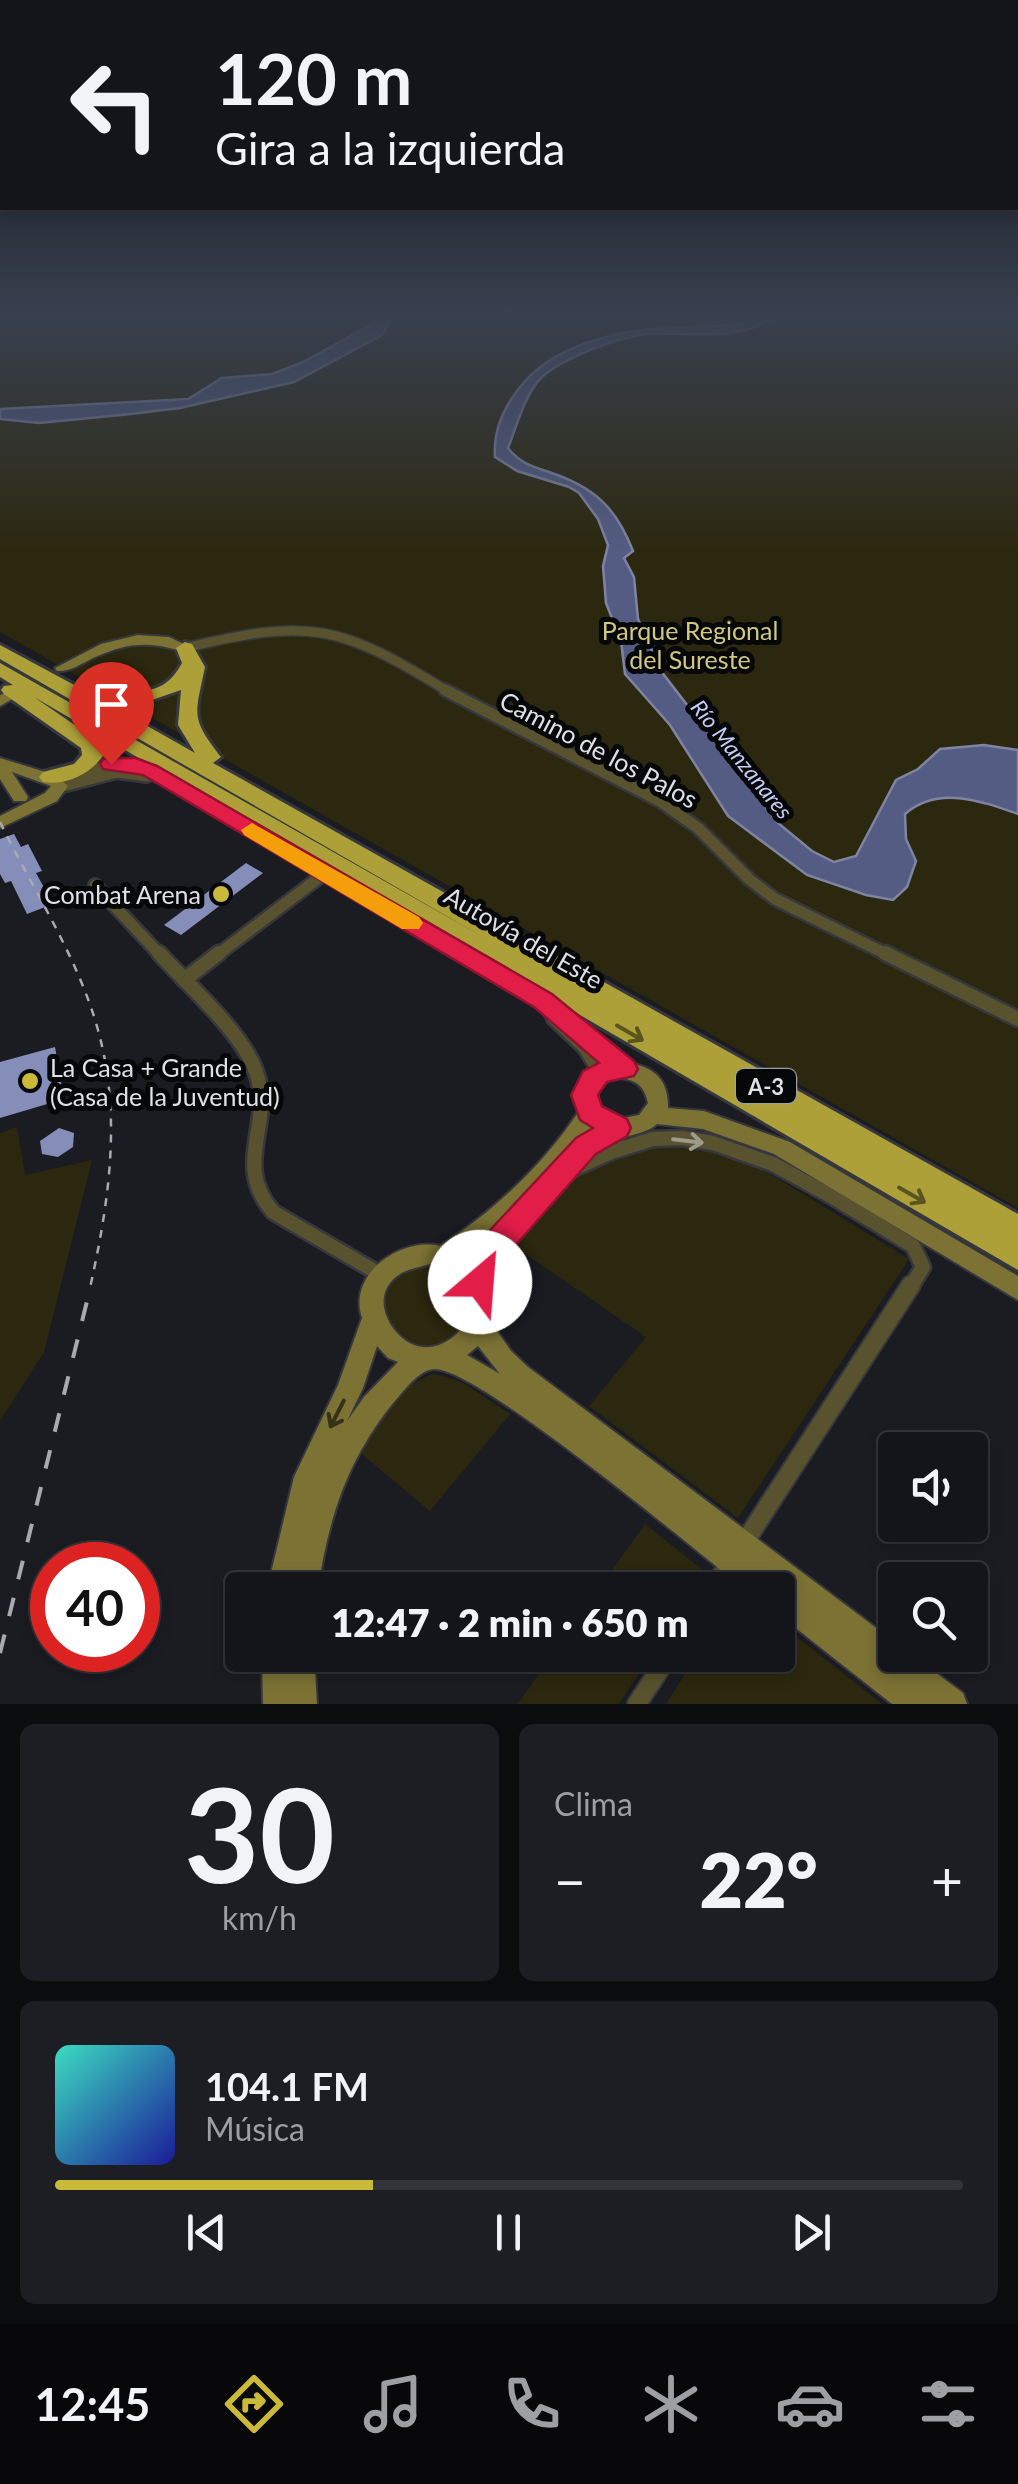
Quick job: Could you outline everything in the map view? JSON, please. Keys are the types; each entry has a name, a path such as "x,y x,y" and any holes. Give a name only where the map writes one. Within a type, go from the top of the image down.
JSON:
{"highway":[{"path":"0,641 211,757 334,833 345,846"},
{"path":"85,688 115,698 133,698 166,689 188,672 192,663 185,648"},
{"path":"185,648 192,652 196,669 185,718 191,738 211,757"},
{"name":"Autovía del Este","path":"0,651 1018,1229"},
{"name":"Autovía del Este","path":"0,669 1018,1257"},
{"path":"2,693 91,745 93,756 86,766 51,780"}],"street":[{"name":"Camino de los Palos","path":"185,648 270,626 356,640 468,704 664,804 704,834 744,878 775,899 1018,1019"},
{"path":"62,668 106,646 127,641 165,640 185,648"},
{"path":"0,764 51,780 111,764 136,764 150,770 543,1000 625,1069 648,1077 656,1086 660,1106 655,1115 635,1127 617,1128 589,1143 499,1242 486,1261 480,1282"},
{"path":"0,764 19,794 38,801"},
{"path":"0,815 25,782 117,772 148,776 537,1005 563,1024 601,1073"},
{"path":"0,823 52,796 51,780"},
{"path":"184,980 320,877"},
{"path":"95,886 184,980 242,1048 256,1073 262,1099 250,1170 257,1198 273,1212 383,1276"},
{"path":"617,1128 590,1112 584,1095 592,1078 625,1069"},
{"path":"590,1112 575,1135 484,1228 444,1256 404,1260 383,1276 370,1307 372,1323 383,1340 400,1352 464,1366 528,1405 952,1704"},
{"path":"655,1115 704,1120 782,1148 1018,1289"},
{"path":"562,1174 604,1153 648,1141 680,1138 749,1152 913,1246 923,1267 724,1572"},
{"path":"307,1572 318,1512 349,1437 377,1400 429,1357 454,1351 479,1326 484,1297 480,1282 471,1270 444,1256"},
{"path":"286,1572 307,1477 350,1388 372,1323"},
{"path":"479,1326 502,1359 519,1375 737,1552 754,1572"},
{"path":"795,1609 916,1704"},
{"path":"277,1672 278,1704"},
{"path":"300,1672 302,1704"},
{"path":"637,1704 658,1672"}],"green space":[{"name":"Parque Regional del Sureste","path":"0,395 1018,395 1018,1208 0,632"},
{"path":"17,1127 25,1175 92,1160 44,1352 0,1421 0,1133"},
{"path":"669,1144 695,1145 743,1157 909,1259 738,1518 589,1406 646,1337 511,1244 563,1189 596,1165"},
{"path":"435,1263 456,1274 468,1288 470,1305 466,1321 455,1335 440,1344 422,1347 403,1341 394,1333 381,1318 383,1305 390,1285 402,1272"},
{"path":"434,1374 462,1382 510,1414 430,1511 356,1449 399,1395"},
{"path":"645,1524 705,1572 611,1572"},
{"path":"795,1635 882,1704 666,1704 686,1672 795,1672"},
{"path":"540,1672 640,1672 619,1704 518,1704"}],"water":[{"path":"195,395 239,395 131,414 39,423 0,419 0,409 188,399"},
{"path":"514,395 530,395 508,448 526,463 591,492 619,522 633,551 624,558 634,577 638,619 661,671 778,823 812,851 834,862 856,856 896,780 918,769 940,749 984,745 1018,750 1018,814 960,798 918,805 905,814 906,839 916,861 907,887 893,900 807,875 728,816 670,725 625,674 621,641 606,603 603,566 608,545 598,519 579,493 517,471 495,457 498,429"}],"building":[{"path":"14,834 21,847 28,844 42,871 36,873 53,904 27,914 11,881 5,883 0,874 0,839"},
{"name":"Combat Arena","path":"246,863 263,873 181,935 164,925"},
{"name":"La Casa + Grande (Casa de la Juventud)","path":"55,1047 64,1099 0,1118 0,1062"},
{"path":"59,1128 74,1133 73,1147 58,1157 42,1154 40,1141"}],"railway":[{"path":"0,822 79,976 105,1062 110,1094 110,1159 103,1224 90,1288"},
{"path":"0,1653 91,1285"}],"slow traffic":[{"path":"252,830 411,923"}],"place":[{"name":"Combat Arena","path":"221,894"},
{"name":"La Casa + Grande (Casa de la Juventud)","path":"30,1081"}],"route":[{"path":"111,764 136,764 150,770 543,1000 625,1069 612,1069 592,1078 584,1095 590,1112 598,1120 617,1128 586,1146 503,1238 486,1261 480,1282"}],"water label":[{"name":"Río Manzanares","path":"742,759"}]}
